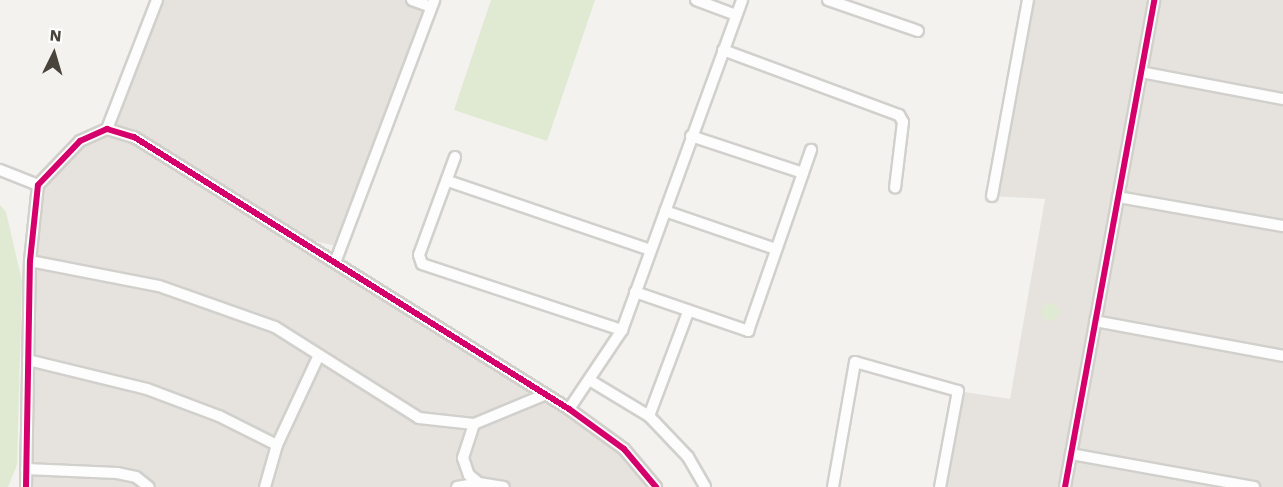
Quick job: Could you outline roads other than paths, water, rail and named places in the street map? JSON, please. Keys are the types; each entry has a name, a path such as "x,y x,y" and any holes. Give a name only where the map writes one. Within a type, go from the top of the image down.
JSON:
{"street":[{"path":"107,129 157,0"},
{"path":"336,260 433,3 412,0"},
{"path":"696,0 736,15"},
{"path":"569,409 591,381 622,330 742,0"},
{"path":"828,0 918,31"},
{"path":"992,196 1028,0"},
{"path":"1065,487 1154,0"},
{"path":"723,51 899,115 903,122 895,188"},
{"path":"1141,72 1283,99"},
{"path":"26,487 30,261 38,185 80,141 95,131 107,129 134,137 336,260 569,409 624,449 657,487"},
{"path":"691,136 803,173"},
{"path":"635,292 747,331 811,150"},
{"path":"454,158 448,182 419,255 422,264 622,330"},
{"path":"0,170 38,185"},
{"path":"448,182 651,250"},
{"path":"1118,196 1283,226"},
{"path":"665,212 776,249"},
{"path":"30,261 159,286 275,327 419,418 474,424 544,395"},
{"path":"649,416 688,312"},
{"path":"1095,321 1283,356"},
{"path":"265,487 277,446 319,355"},
{"path":"28,360 147,389 219,416 277,446"},
{"path":"833,487 855,362 958,391 940,487"},
{"path":"591,381 649,416 688,457 705,487"},
{"path":"474,424 463,458 468,476 478,483"},
{"path":"1071,454 1254,487"},
{"path":"26,469 117,473 136,477 149,487"},
{"path":"457,487 478,483 504,487"}]}
